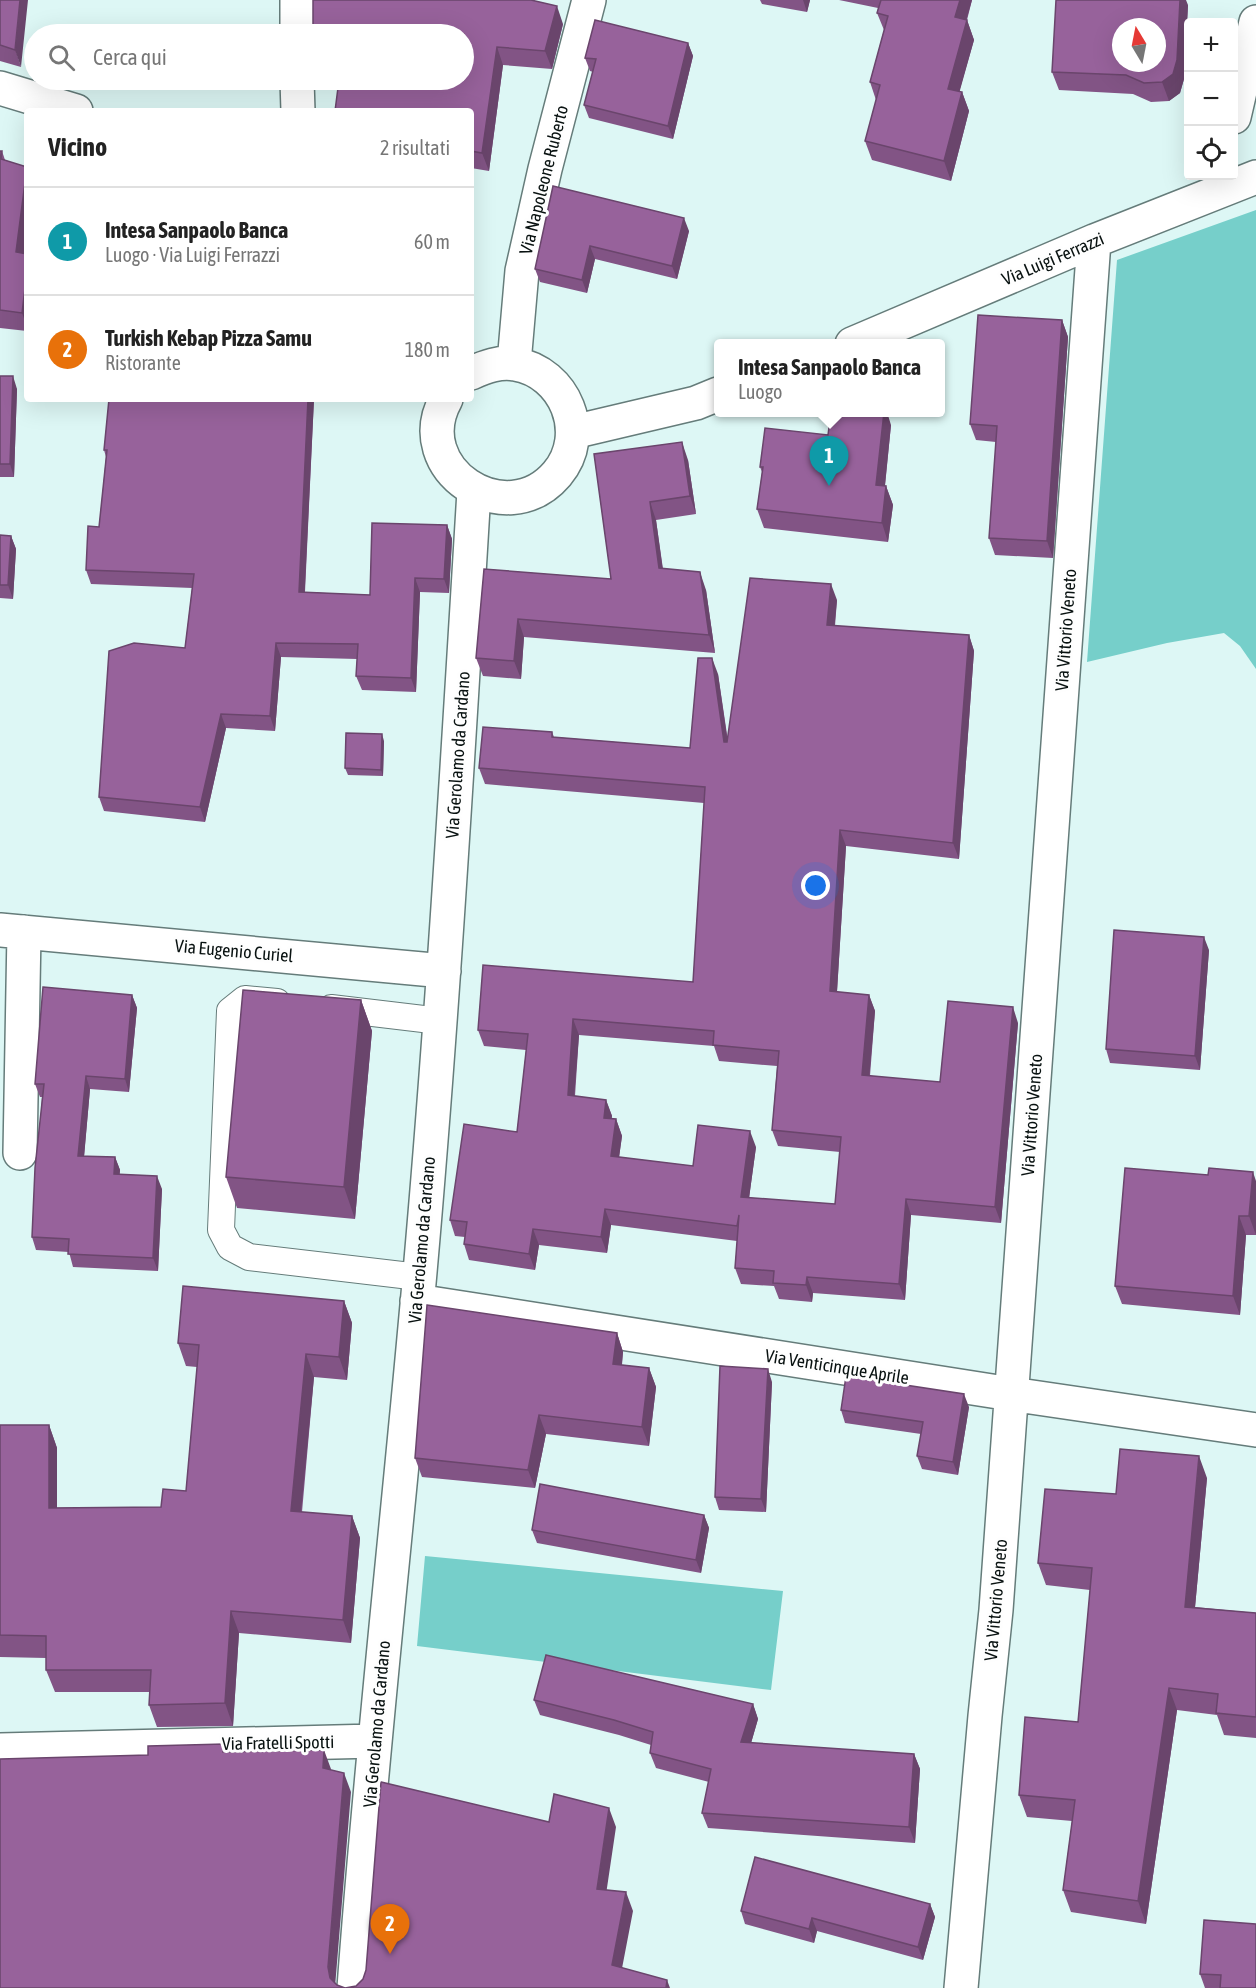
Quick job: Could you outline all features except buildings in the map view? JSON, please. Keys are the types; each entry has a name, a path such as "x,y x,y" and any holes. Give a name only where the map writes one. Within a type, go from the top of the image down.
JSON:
{"street":[{"path":"297,0 297,24"},
{"name":"Via Napoleone Ruberto","path":"514,363 522,271 545,169 589,0"},
{"path":"1238,96 1256,22"},
{"path":"0,88 66,108"},
{"path":"297,90 298,108"},
{"name":"Via Luigi Ferrazzi","path":"864,339 1094,241 1218,184 1256,177"},
{"name":"Via Vittorio Veneto","path":"961,1988 996,1610 1094,241"},
{"path":"444,402 438,425 439,446 446,464 458,479 474,491 496,497 519,497 540,489 557,474 569,454 573,432 570,412 562,395 549,379 533,369 514,363 491,365 474,372"},
{"path":"573,432 696,403 714,396"},
{"name":"Via Gerolamo da Cardano","path":"354,1988 418,1289 440,1021 474,491"},
{"name":"Via Eugenio Curiel","path":"20,1153 12,931 444,971"},
{"name":"Via Venticinque Aprile","path":"418,1289 1011,1394 1256,1430"},
{"name":"Via Fratelli Spotti","path":"0,1750 375,1741"}],"lane":[{"path":"418,1289 249,1257 230,1247 221,1230 230,1011 245,999 440,1021"}],"shaded area":[{"path":"1256,210 1256,669 1240,646 1224,633 1167,643 1087,662 1117,260"},
{"path":"425,1556 783,1591 771,1690 417,1646"}],"place":[{"name":"Intesa Sanpaolo Banca","path":"829,486"},
{"name":"Turkish Kebap Pizza Samu","path":"390,1954"}]}
